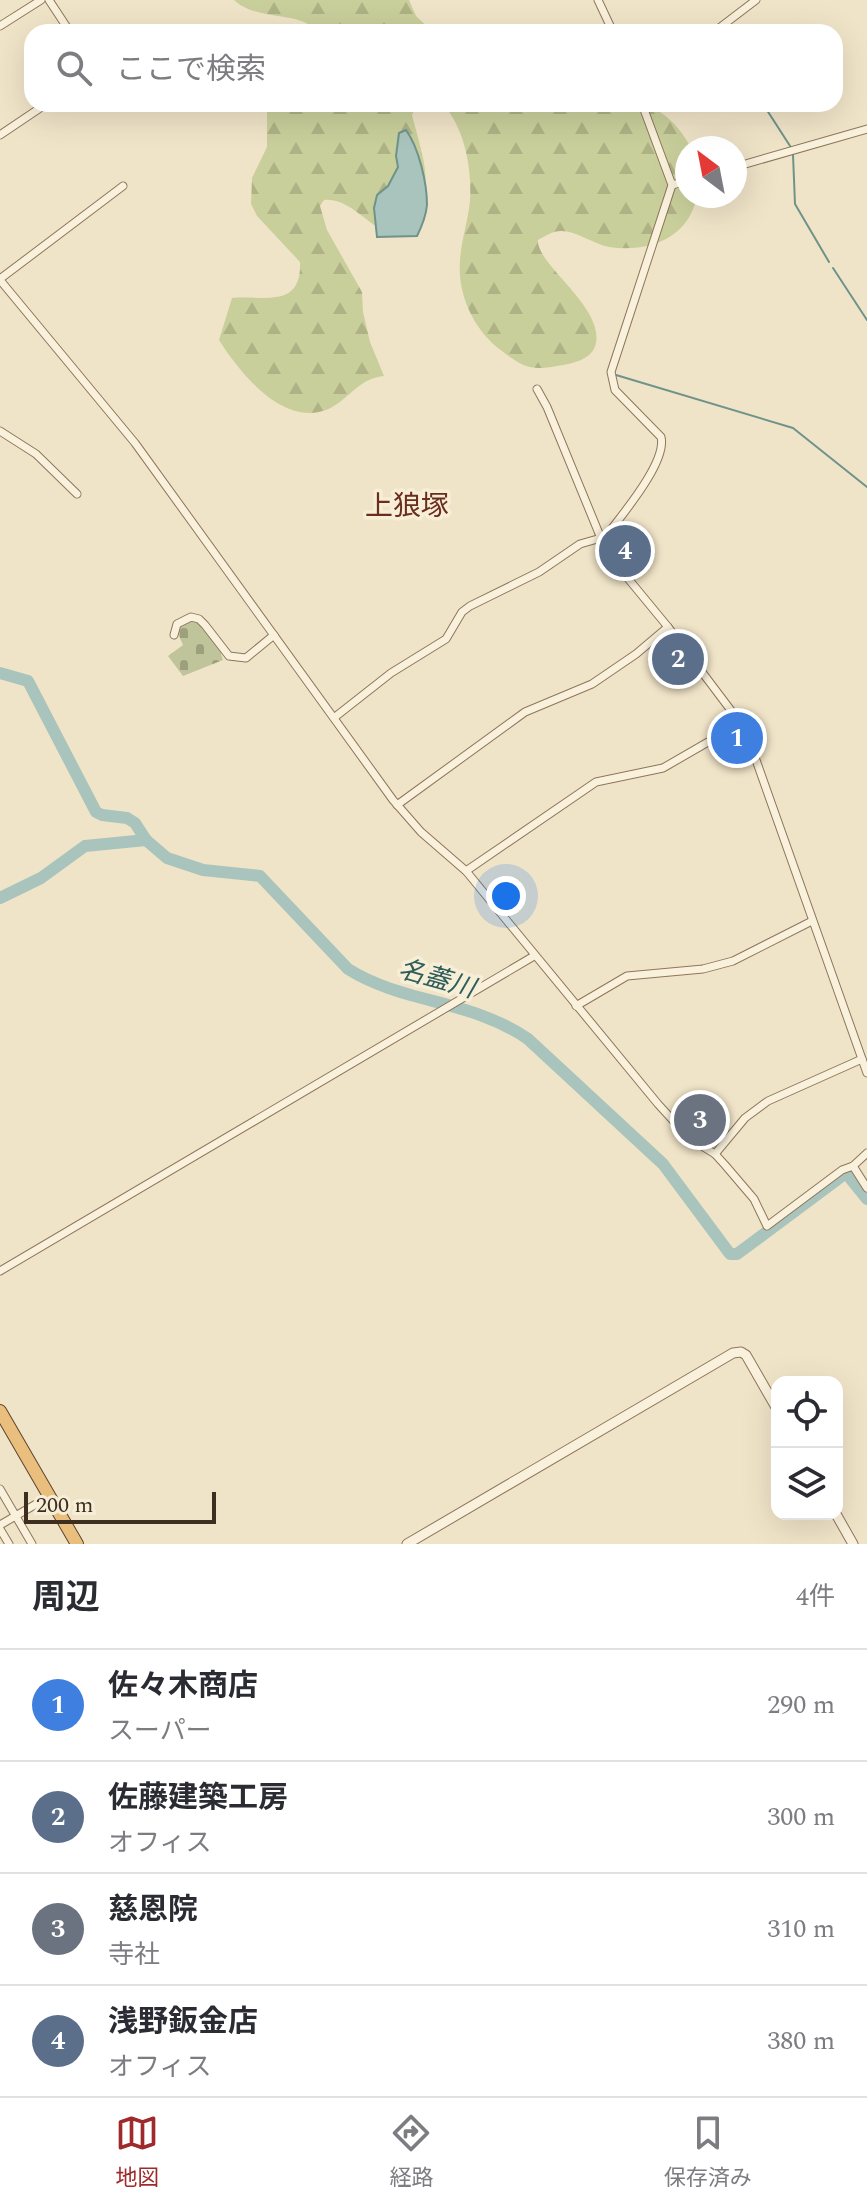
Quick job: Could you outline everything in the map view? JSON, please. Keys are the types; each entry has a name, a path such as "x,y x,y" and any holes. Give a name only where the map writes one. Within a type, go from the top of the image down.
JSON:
{"highway":[{"path":"0,1411 77,1544"}],"street":[{"path":"0,26 41,0"},
{"path":"49,0 65,24"},
{"path":"598,0 609,24"},
{"path":"724,24 756,0"},
{"path":"0,135 34,112"},
{"path":"335,717 391,673 446,639 462,612 470,606 539,572 580,544 601,538 610,531 651,471 663,446 659,433 615,390 611,372 672,185 645,112"},
{"path":"747,164 867,129"},
{"path":"123,186 0,279 135,443 397,805 421,832 466,871 689,1138 715,1154 754,1199 767,1226 867,1153"},
{"path":"537,389 607,553 741,723 867,1073"},
{"path":"0,431 36,454 77,494"},
{"path":"174,635 177,624 191,617 199,619 229,656 246,658 274,635"},
{"path":"397,805 525,712 592,684 668,627"},
{"path":"466,871 596,782 663,768 741,723"},
{"path":"576,1006 627,976 703,969 733,961 812,921"},
{"path":"0,1271 534,956"},
{"path":"715,1154 745,1118 768,1101 862,1059"},
{"path":"853,1166 867,1188"},
{"path":"407,1544 733,1353 746,1355 771,1399"},
{"path":"0,1489 32,1544"},
{"path":"9,1544 0,1527 50,1496"},
{"path":"839,1520 853,1544"}],"green space":[{"path":"234,0 409,0 416,16 424,24 308,24 244,7"},
{"path":"267,112 413,112 426,175 423,202 409,235 397,236 376,227 336,201 324,200 320,206 327,230 362,292 370,342 384,376 366,381 326,410 310,413 278,404 250,381 219,340 232,298 278,297 287,294 299,277 300,262 257,216 251,204 252,178 267,147"},
{"path":"449,112 660,112 684,136 675,136 675,208 694,208 686,223 665,240 638,247 609,247 561,231 538,240 547,261 590,315 596,343 586,357 575,362 533,368 516,361 492,343 476,323 465,299 460,274 470,201 470,176 457,125"},
{"path":"190,620 197,620 223,652 223,660 183,676 168,656 183,645 178,627"}],"water":[{"path":"406,130 415,146 424,176 425,217 417,236 377,237 374,208 377,195 388,186 398,167 399,133"}],"waterway":[{"path":"768,112 792,149"},
{"path":"793,155 795,204 829,262"},
{"path":"833,268 867,320"},
{"path":"616,375 793,428 867,487"},
{"name":"名蓋川","path":"0,673 28,681 96,812 127,818 135,823 146,840 167,858 203,870 260,876 348,969 392,989 483,1016 528,1039 663,1164 730,1254 737,1254 846,1173 867,1199"},
{"path":"0,898 41,878 85,846 146,840"}],"place":[{"name":"浅野鈑金店","path":"625,551"},
{"name":"佐藤建築工房","path":"678,659"},
{"name":"佐々木商店","path":"737,738"},
{"name":"慈恩院","path":"700,1120"}],"district":[{"name":"上狼塚","path":"407,505"}]}
